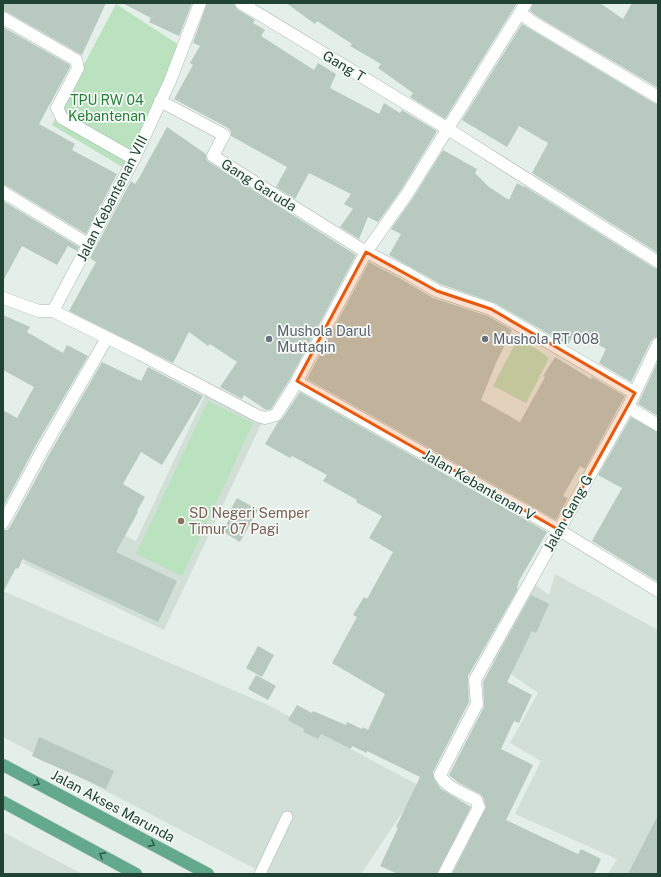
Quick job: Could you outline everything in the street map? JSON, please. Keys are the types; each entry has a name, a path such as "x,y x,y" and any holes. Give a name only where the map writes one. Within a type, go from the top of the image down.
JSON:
{"main road":[{"name":"Jalan Akses Marunda","path":"3,765 208,874"},
{"path":"3,802 136,874"}],"street":[{"name":"Jalan Kebantenan VIII","path":"53,311 134,159 188,37 200,3"},
{"name":"Gang T","path":"240,3 448,129 658,262"},
{"path":"3,298 39,311 53,311 258,416 265,418 276,415 297,382 366,252 407,194 523,8 534,23 658,97"},
{"path":"3,18 76,60 78,68 57,108 62,118 134,159"},
{"name":"Gang Garuda","path":"160,101 224,135 213,156 366,252"},
{"path":"3,192 88,244"},
{"path":"366,252 405,272 437,291 491,309 635,393"},
{"path":"3,523 43,449 107,338"},
{"name":"Jalan Gang G","path":"444,874 479,807 476,800 443,781 440,775 477,704 475,680 628,407 658,344"},
{"name":"Jalan Kebantenan V","path":"297,382 558,530 658,591"},
{"path":"628,407 658,425"}],"lane":[{"path":"260,874 287,818"}],"highlighted area":[{"path":"366,252 437,291 491,309 635,393 559,530 297,381"}],"shaded area":[{"name":"SD Negeri Semper Timur 07 Pagi","path":"206,393 263,420 164,630 23,563 52,501 136,541"},
{"path":"555,574 658,630 658,874 608,874 617,859 515,814 541,761 510,743 538,693 485,656 530,581 549,595"},
{"path":"3,591 270,706 420,786 361,874 265,874 3,737"},
{"path":"3,832 82,874 3,874"}],"green space":[{"name":"TPU RW 04 Kebantenan","path":"116,4 182,47 124,168 52,125"},
{"path":"517,340 535,348 549,358 526,403 493,386"},
{"path":"208,401 253,423 182,576 136,554"}],"building":[{"path":"3,3 106,3 82,55 3,11"},
{"path":"122,3 192,3 179,36 149,22 151,18"},
{"path":"207,3 234,3 237,9 255,20 253,23 265,30 261,36 314,70 318,63 336,74 330,88 379,114 384,103 400,113 402,110 437,131 401,190 378,222 368,217 359,239 340,227 353,209 344,204 351,194 309,173 295,199 276,187 287,167 231,136 231,131 228,128 174,99 193,65 190,63 200,46 193,43"},
{"path":"286,3 517,3 445,119 410,97 413,93 378,68 381,64 350,46 352,44 317,21 315,24"},
{"path":"533,3 600,3 623,19 632,3 658,3 658,88 538,17 530,11"},
{"path":"522,24 658,104 658,253 532,173 548,143 519,126 507,147 462,120"},
{"path":"3,27 70,65 39,124 75,144 72,150 117,174 86,234 3,185"},
{"path":"167,127 206,154 206,159 209,162 356,255 290,379 271,409 266,410 244,395 242,399 220,387 237,362 210,344 208,346 189,332 173,363 69,311 96,262 90,258 131,181 135,184"},
{"path":"443,150 477,169 475,173 489,187 509,200 517,183 524,186 654,268 658,269 658,337 651,341 631,382 599,363 606,349 575,331 568,345 495,303 440,284 389,255 401,234 391,229 413,198"},
{"path":"3,201 79,247 77,251 68,246 57,265 22,246 3,281"},
{"path":"369,262 433,298 488,316 512,330 496,363 481,400 520,422 545,377 543,376 555,357 591,379 592,377 625,396 585,469 580,466 563,496 568,498 556,520 307,379"},
{"path":"3,315 30,327 27,332 63,353 67,345 88,356 36,445 3,507 3,410 17,418 34,387 3,370"},
{"path":"658,361 658,416 638,404"},
{"path":"102,362 141,381 148,367 203,396 162,465 141,452 123,484 145,497 116,552 177,581 158,622 23,559 18,569 16,568 3,592 3,530 7,530 10,527"},
{"path":"300,392 547,532 519,581 518,589 468,676 469,702 433,772 434,779 441,789 471,807 437,874 398,874 380,866 398,828 396,827 420,777 367,751 367,753 352,746 351,749 321,734 318,739 303,732 304,729 288,720 297,705 312,713 313,711 346,725 347,722 362,729 363,727 368,730 385,694 332,663 357,617 353,615 364,597 367,599 393,552 369,538 382,516 356,502 357,500 323,481 327,475 292,456 290,458 265,444 278,422 282,419"},
{"path":"631,417 658,432 658,582 592,541 622,488 598,475"},
{"path":"237,498 258,510 240,542 222,531 230,518 227,516"},
{"path":"531,595 549,604 536,633 532,631 507,682 532,695 519,723 514,721 501,749 533,765 506,820 578,854 581,849 601,859 594,874 452,874 486,807 483,797 480,794 459,783 449,775 484,707 483,682"},
{"path":"258,646 274,655 262,677 246,668"},
{"path":"256,675 276,686 268,700 248,689"},
{"path":"39,737 114,771 106,789 32,756"},
{"path":"658,815 658,874 628,874"}],"place":[{"name":"Mushola Darul Muttaqin","path":"269,339"},
{"name":"Mushola RT 008","path":"485,339"},
{"name":"SD Negeri Semper Timur 07 Pagi","path":"181,521"}]}
